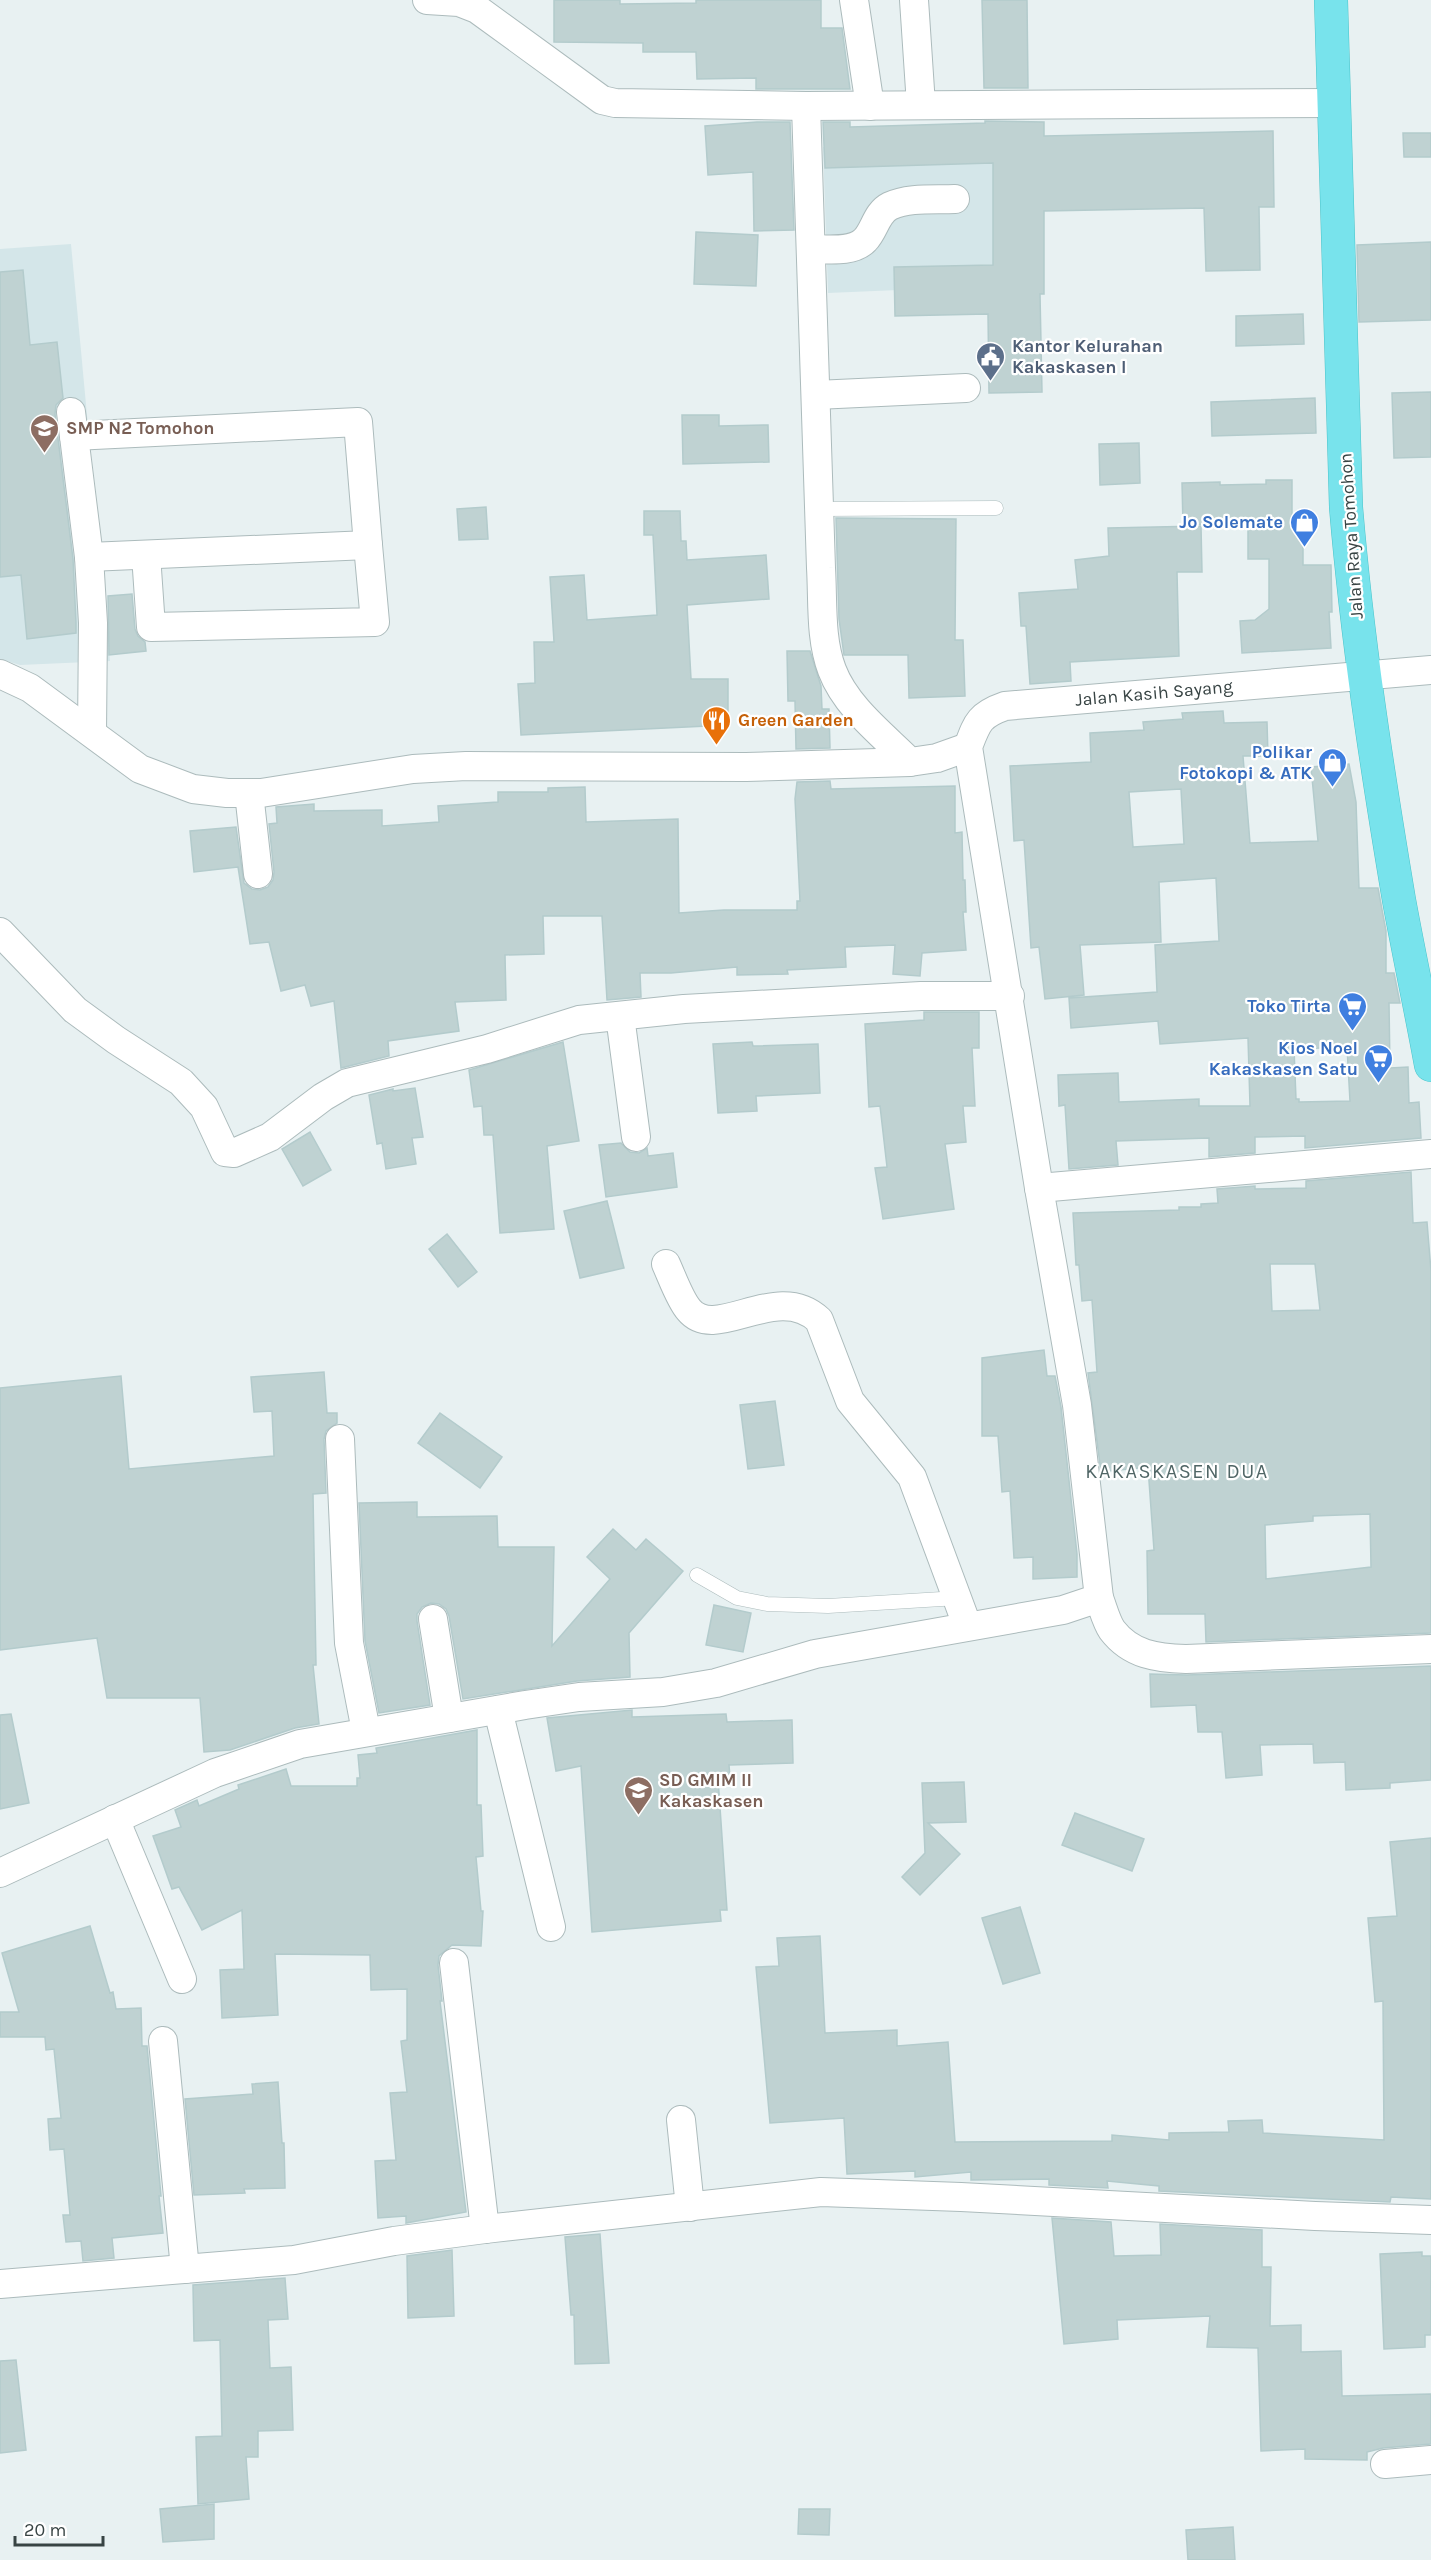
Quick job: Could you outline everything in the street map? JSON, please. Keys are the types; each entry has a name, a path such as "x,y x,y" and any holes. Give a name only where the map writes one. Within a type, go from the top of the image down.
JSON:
{"highway":[{"name":"Jalan Raya Tomohon","path":"1331,0 1346,507 1363,674 1400,901 1431,1065"}],"street":[{"path":"428,0 459,2 477,9 606,102 806,106 1333,103"},
{"path":"854,0 870,106"},
{"path":"914,0 921,105"},
{"path":"806,106 825,640 832,670 851,702 910,762"},
{"path":"811,249 848,249 865,241 878,216 889,207 910,201 955,199"},
{"path":"816,395 966,388"},
{"path":"93,733 93,623 73,424 358,422 375,622 151,627 146,555"},
{"path":"88,557 368,545"},
{"name":"Jalan Kasih Sayang","path":"968,747 975,728 987,712 1005,706 1431,670"},
{"path":"0,674 30,688 140,769 193,789 249,793 413,769 466,766 746,767 910,762 937,758 968,747 1010,996 1039,1188 1077,1405 1100,1598 1111,1629 1126,1644 1152,1657 1186,1659 1431,1649"},
{"path":"249,793 258,874"},
{"path":"0,932 75,1010 181,1082 204,1107 225,1152 234,1153 270,1137 323,1097 347,1083 487,1049 579,1020 684,1009 921,996 1010,996"},
{"path":"620,1016 636,1137"},
{"path":"1039,1188 1431,1154"},
{"path":"666,1264 689,1311 704,1320 722,1320 765,1307 793,1305 809,1311 819,1320 850,1401 912,1477 967,1625"},
{"path":"340,1440 349,1642 366,1731"},
{"path":"0,1873 215,1773 300,1744 366,1731 579,1698 663,1692 706,1685 815,1654 967,1625 1064,1610 1100,1598"},
{"path":"433,1618 449,1718"},
{"path":"498,1710 551,1926"},
{"path":"115,1819 182,1978"},
{"path":"454,1963 485,2229"},
{"path":"163,2041 185,2269"},
{"path":"681,2120 690,2207"},
{"path":"0,2284 294,2260 394,2241 485,2229 821,2192 1431,2220"},
{"path":"1385,2464 1431,2460"}],"lane":[{"path":"819,509 996,508"},
{"path":"697,1575 737,1598 767,1604 828,1606 958,1598"}],"shaded area":[{"path":"1018,140 1024,308 968,287 828,293 823,147"},
{"name":"SMP N2 Tomohon","path":"71,244 110,661 20,665 0,659 0,249"}],"building":[{"path":"554,0 620,0 620,4 696,3 696,0 821,0 821,28 842,28 850,89 756,89 756,78 697,79 696,52 643,52 643,43 554,42"},
{"path":"982,0 1027,0 1028,88 984,88"},
{"path":"985,121 1044,122 1044,136 1273,131 1274,207 1259,207 1260,270 1206,271 1204,208 1044,211 1044,294 1040,294 1042,392 989,393 988,314 895,316 894,267 993,265 993,163 825,168 823,122 850,122 850,127 985,123"},
{"path":"790,122 794,230 754,231 753,172 708,175 705,126"},
{"path":"1403,133 1431,133 1431,157 1404,157"},
{"path":"696,232 758,235 756,286 694,284"},
{"path":"1431,242 1431,320 1359,322 1357,245"},
{"path":"23,270 30,345 57,342 63,398 56,405 55,414 73,559 76,623 76,633 27,639 21,575 0,577 0,272"},
{"path":"1303,314 1304,344 1236,346 1236,316"},
{"path":"1431,392 1431,457 1394,458 1392,393"},
{"path":"1315,398 1316,433 1212,436 1211,402"},
{"path":"682,415 719,415 719,426 768,425 769,462 683,464"},
{"path":"1139,443 1140,483 1100,485 1099,444"},
{"path":"1266,480 1292,480 1292,526 1303,526 1303,565 1331,565 1332,612 1329,612 1331,648 1242,653 1240,621 1255,620 1269,609 1269,559 1248,559 1248,523 1183,525 1182,483 1266,484"},
{"path":"486,507 488,539 459,540 457,509"},
{"path":"644,511 680,511 681,541 686,541 687,560 766,555 769,599 687,605 691,679 728,679 728,725 521,735 518,684 535,683 534,642 554,642 550,577 584,575 587,620 657,615 653,535 644,535"},
{"path":"836,518 956,519 955,640 963,640 965,696 909,698 908,655 844,655 839,619"},
{"path":"1201,526 1202,572 1177,572 1179,656 1070,662 1071,681 1030,684 1026,626 1021,626 1019,593 1078,589 1075,560 1109,556 1108,528"},
{"path":"132,594 135,629 138,636 145,642 146,651 109,655 108,596"},
{"path":"787,651 810,651 821,686 822,709 829,709 830,748 796,749 795,701 788,701"},
{"path":"1223,711 1224,723 1267,722 1268,756 1243,756 1250,843 1318,841 1311,767 1349,764 1356,802 1359,888 1378,888 1386,931 1386,973 1394,973 1400,1003 1389,1003 1390,1068 1408,1067 1409,1103 1419,1102 1421,1138 1305,1148 1305,1136 1255,1137 1255,1153 1209,1157 1209,1138 1116,1141 1118,1165 1069,1169 1065,1105 1059,1106 1058,1075 1118,1073 1119,1102 1199,1099 1199,1106 1250,1106 1248,1038 1160,1044 1158,1021 1071,1028 1069,998 1157,992 1155,945 1219,941 1216,878 1159,882 1161,942 1080,945 1084,995 1045,999 1039,947 1031,948 1024,840 1014,841 1010,766 1091,762 1090,733 1144,730 1143,722 1183,719 1182,713","holes":["1181,789 1184,844 1133,847 1129,792","1347,1047 1350,1101 1299,1102 1299,1099 1296,1099 1294,1049"]},
{"path":"830,781 831,789 955,786 955,833 962,832 966,950 922,953 920,976 893,974 895,945 845,947 846,967 787,970 788,974 737,975 737,967 671,973 640,973 641,997 607,1000 602,916 543,916 544,954 505,955 506,1000 455,1002 459,1031 388,1041 389,1056 341,1068 334,1001 311,1006 305,985 281,991 269,942 250,944 238,867 194,872 190,831 236,827 244,883 252,889 260,890 268,887 273,880 274,872 269,824 277,823 276,807 314,804 314,811 382,810 382,826 439,822 438,806 498,802 498,792 548,792 548,788 585,787 586,822 678,819 679,913 724,910 797,910 797,901 800,901 795,799 797,782"},
{"path":"924,1012 979,1012 979,1048 972,1048 975,1106 963,1106 966,1142 945,1144 954,1209 883,1219 875,1168 887,1167 880,1106 869,1107 865,1024 924,1020"},
{"path":"563,1042 579,1141 547,1146 554,1229 500,1233 493,1135 484,1135 482,1106 474,1107 469,1070"},
{"path":"752,1042 753,1046 818,1044 820,1093 756,1096 757,1111 718,1113 713,1044"},
{"path":"415,1088 423,1137 412,1138 416,1164 386,1169 382,1143 377,1144 369,1095 393,1089 393,1091"},
{"path":"310,1132 331,1170 303,1186 282,1149"},
{"path":"621,1143 630,1152 639,1153 647,1148 648,1156 673,1153 677,1187 606,1197 599,1145"},
{"path":"1411,1172 1413,1223 1427,1222 1431,1271 1431,1633 1206,1642 1205,1614 1148,1614 1147,1551 1154,1550 1148,1467 1101,1472 1088,1373 1097,1372 1092,1300 1082,1301 1079,1265 1076,1265 1073,1213 1179,1210 1179,1207 1201,1207 1201,1204 1218,1203 1217,1189 1255,1186 1255,1189 1306,1188 1306,1181","holes":["1270,1264 1315,1264 1320,1310 1272,1311","1370,1514 1371,1567 1266,1579 1265,1525 1313,1521 1313,1516"]},
{"path":"607,1201 624,1268 580,1278 564,1211"},
{"path":"447,1234 477,1272 458,1287 429,1249"},
{"path":"1044,1350 1047,1376 1055,1376 1061,1407 1077,1554 1077,1577 1033,1579 1033,1557 1014,1558 1010,1491 1002,1492 998,1436 982,1436 982,1358"},
{"path":"324,1372 327,1413 337,1413 337,1423 326,1431 324,1439 326,1493 313,1494 316,1665 313,1665 319,1724 295,1728 230,1750 204,1752 200,1698 107,1698 97,1638 0,1650 0,1388 121,1376 129,1469 274,1456 272,1411 254,1412 251,1377"},
{"path":"775,1401 784,1465 748,1469 740,1405"},
{"path":"440,1413 502,1457 480,1488 418,1443"},
{"path":"417,1502 417,1517 497,1516 498,1547 554,1547 552,1646 610,1579 587,1557 613,1529 636,1550 646,1539 683,1571 629,1633 630,1677 577,1681 463,1699 449,1616 446,1609 439,1604 431,1603 422,1607 417,1614 430,1705 379,1713 365,1641 359,1503"},
{"path":"714,1605 751,1613 743,1652 706,1645"},
{"path":"1431,1666 1431,1780 1390,1783 1390,1788 1346,1790 1345,1762 1314,1763 1313,1744 1260,1745 1262,1775 1226,1778 1222,1732 1198,1732 1196,1705 1151,1707 1150,1674 1187,1675"},
{"path":"632,1710 632,1717 726,1714 727,1722 792,1720 793,1763 729,1765 730,1777 718,1778 727,1910 720,1910 721,1921 592,1932 581,1766 556,1771 547,1718"},
{"path":"11,1714 29,1803 0,1809 0,1715"},
{"path":"477,1730 477,1805 481,1805 483,1856 476,1857 481,1911 483,1911 481,1946 452,1945 439,1956 438,1965 442,2001 440,2001 466,2212 406,2223 406,2216 378,2218 375,2161 396,2160 390,2093 407,2092 401,2041 407,2040 407,1989 371,1990 370,1955 275,1954 278,2015 222,2018 220,1970 244,1969 242,1910 202,1930 179,1887 172,1889 153,1836 181,1827 175,1810 197,1800 199,1806 239,1789 238,1785 286,1769 291,1786 357,1786 357,1778 360,1778 358,1755 377,1753 376,1748"},
{"path":"964,1782 966,1822 928,1823 960,1854 920,1895 902,1877 925,1853 922,1783"},
{"path":"1075,1813 1144,1839 1132,1871 1062,1845"},
{"path":"1431,1838 1431,2199 1391,2197 1390,2202 1159,2191 1159,2186 1107,2181 1108,2188 1049,2185 1049,2179 971,2180 971,2172 915,2177 915,2171 847,2174 844,2118 770,2123 756,1967 779,1966 777,1938 820,1936 825,2033 897,2030 897,2046 948,2042 955,2142 1112,2141 1112,2135 1169,2140 1169,2133 1229,2132 1228,2121 1262,2120 1263,2133 1384,2140 1383,2001 1375,2002 1368,1918 1397,1916 1390,1842"},
{"path":"1020,1907 1040,1973 1003,1984 982,1918"},
{"path":"90,1926 110,1993 113,1992 116,2009 141,2008 142,2046 147,2046 163,2233 112,2238 114,2258 83,2261 81,2241 66,2242 63,2215 70,2215 64,2149 50,2150 48,2119 61,2118 54,2049 46,2050 45,2037 0,2037 0,2012 19,2012 2,1953"},
{"path":"278,2082 282,2143 284,2143 285,2188 244,2189 245,2193 194,2195 185,2099 253,2094 252,2084"},
{"path":"1052,2218 1111,2222 1114,2256 1161,2255 1160,2224 1262,2230 1262,2267 1271,2267 1270,2326 1301,2325 1301,2352 1341,2351 1342,2396 1431,2394 1431,2444 1383,2448 1367,2452 1367,2460 1305,2459 1305,2449 1261,2451 1258,2348 1207,2347 1210,2316 1117,2320 1118,2339 1064,2344"},
{"path":"600,2234 609,2363 575,2364 574,2315 571,2315 565,2237"},
{"path":"452,2250 454,2316 408,2318 407,2256"},
{"path":"1422,2252 1422,2256 1431,2256 1431,2335 1425,2335 1425,2347 1384,2349 1380,2254"},
{"path":"285,2278 288,2319 268,2320 270,2368 291,2367 293,2430 258,2431 258,2457 246,2457 249,2499 198,2504 196,2437 222,2436 220,2340 194,2341 193,2285"},
{"path":"16,2360 26,2450 0,2453 0,2361"},
{"path":"214,2504 214,2539 163,2542 160,2509"},
{"path":"799,2509 830,2509 829,2535 798,2534"},
{"path":"1233,2527 1235,2560 1188,2560 1186,2530"}],"place":[{"name":"Kantor Kelurahan Kakaskasen I","path":"991,382"},
{"name":"SMP N2 Tomohon","path":"45,454"},
{"name":"Jo Solemate","path":"1304,548"},
{"name":"Green Garden","path":"717,746"},
{"name":"Polikar Fotokopi & ATK","path":"1333,788"},
{"name":"Toko Tirta","path":"1352,1032"},
{"name":"Kios Noel Kakaskasen Satu","path":"1379,1084"},
{"name":"SD GMIM II Kakaskasen","path":"638,1816"}],"district":[{"name":"KAKASKASEN DUA","path":"1177,1471"}]}
